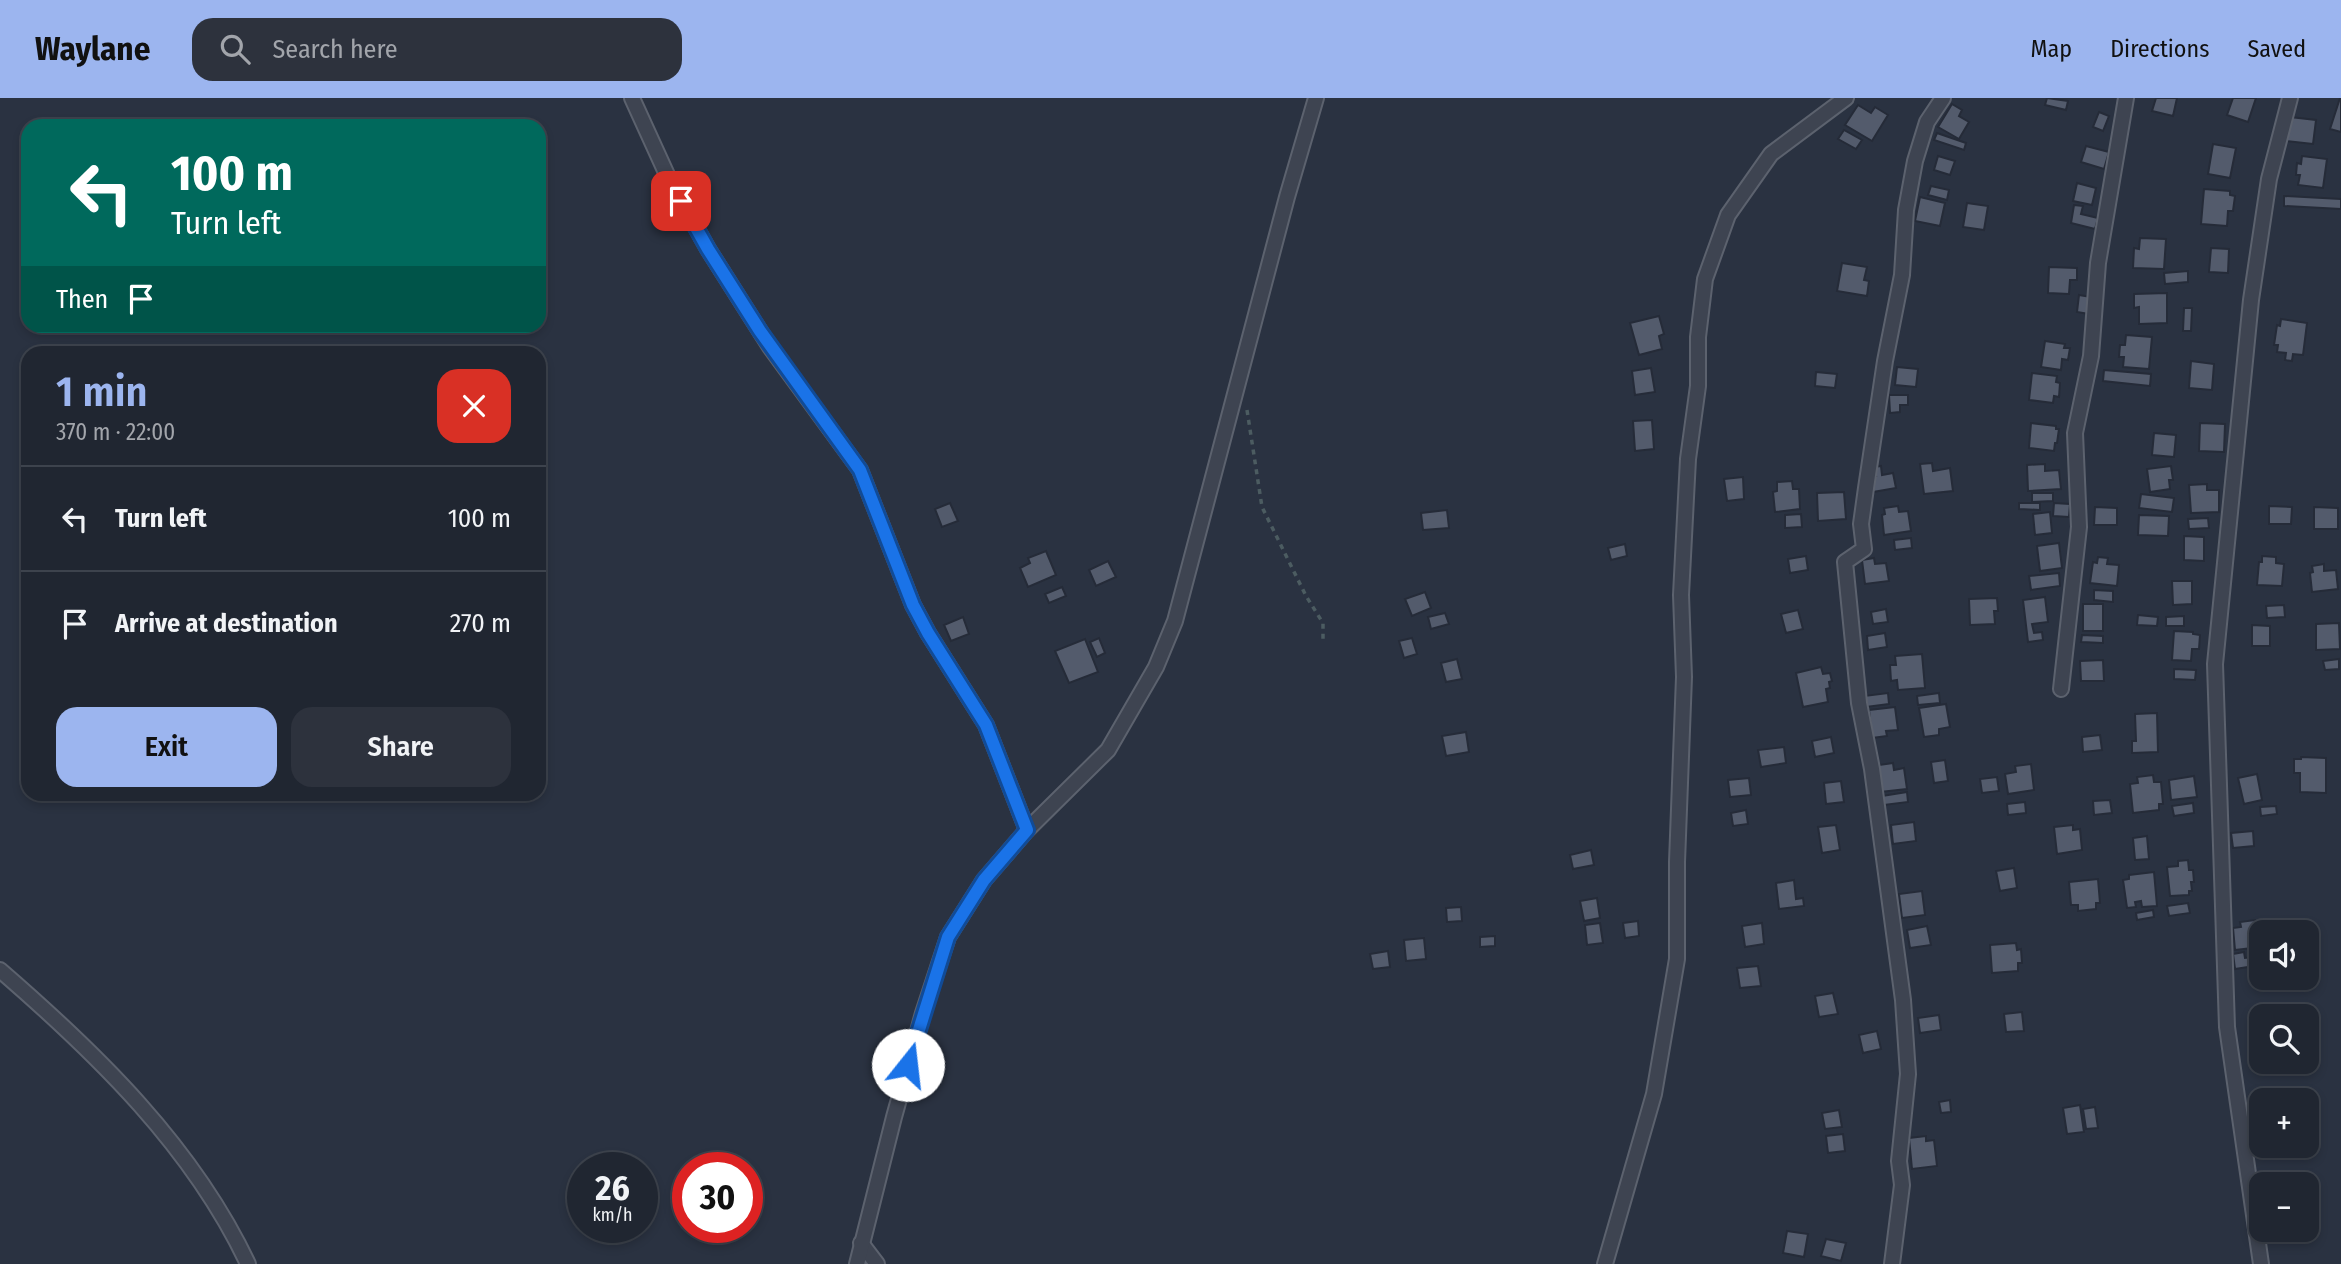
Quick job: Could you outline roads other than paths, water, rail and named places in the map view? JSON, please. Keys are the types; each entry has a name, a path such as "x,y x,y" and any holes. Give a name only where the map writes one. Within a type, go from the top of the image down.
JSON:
{"street":[{"path":"632,98 668,177 714,260 770,347 860,470 913,605 986,725 1027,830"},
{"path":"857,1264 923,1013 948,937 984,880 1027,830 1108,750 1156,667 1175,621 1287,197 1316,98"},
{"path":"1605,1264 1654,1094 1677,959 1677,862 1685,677 1681,595 1688,459 1698,386 1698,337 1705,279 1728,215 1771,154 1846,98"},
{"path":"1892,1264 1902,1185 1899,1161 1908,1062 1903,1000 1872,769 1859,703 1845,562 1864,549 1861,524 1885,361 1902,275 1906,210 1915,161 1927,122 1943,98"},
{"path":"2061,689 2079,527 2075,433 2091,356 2098,263 2126,98"},
{"path":"2261,1264 2227,1027 2215,664 2251,300 2269,179 2290,98"},
{"path":"0,970 64,1026 171,1140 229,1223 248,1264"},
{"path":"861,1243 877,1264"}]}
